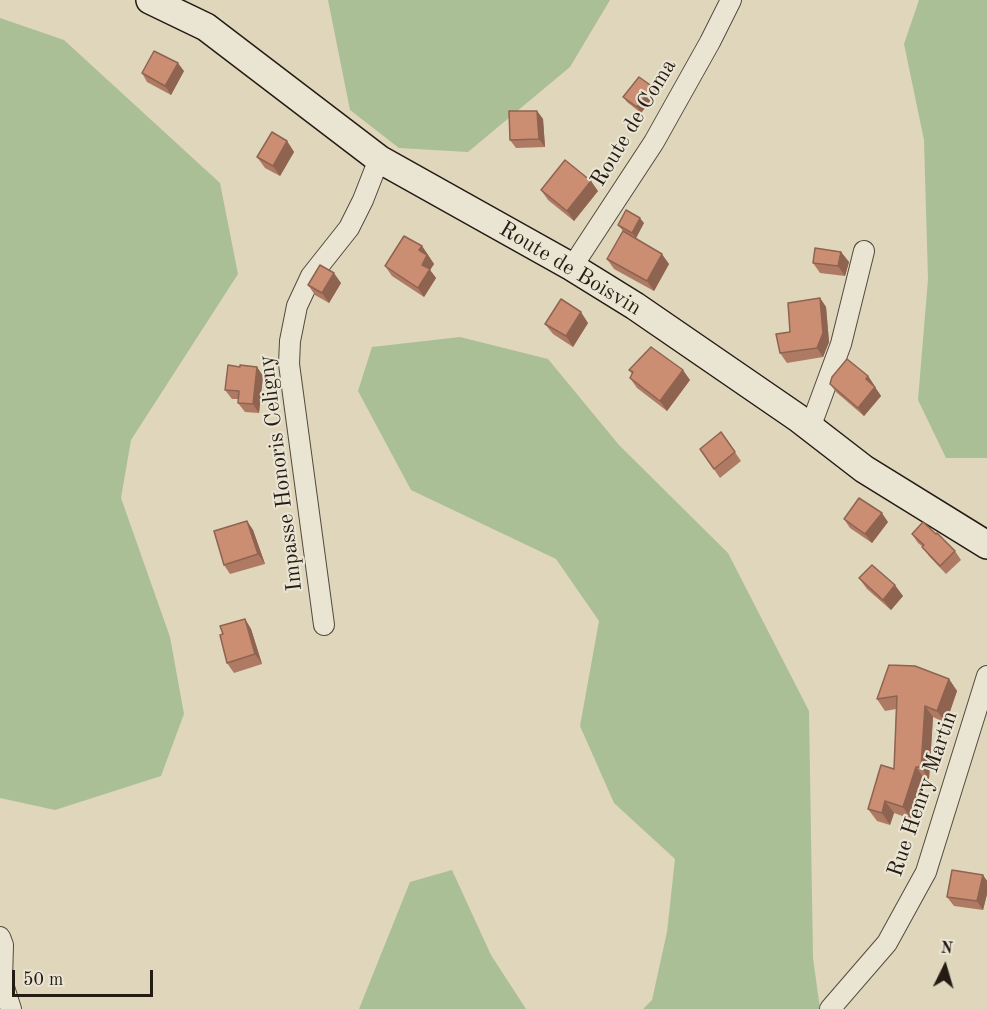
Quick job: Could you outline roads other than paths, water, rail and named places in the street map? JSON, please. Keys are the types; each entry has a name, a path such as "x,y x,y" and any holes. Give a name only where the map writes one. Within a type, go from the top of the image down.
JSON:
{"main road":[{"name":"Route de Boisvin","path":"150,0 206,27 380,159 572,267 635,306 810,428 864,469 987,545"}],"street":[{"name":"Route de Coma","path":"572,267 654,142 731,0"},
{"name":"Impasse Honoris Celigny","path":"324,625 289,364 290,341 297,306 311,276 349,228 380,159"},
{"path":"810,428 840,344 864,251"},
{"name":"Rue Henry Martin","path":"830,1009 887,943 926,872 987,676"},
{"path":"0,938 3,945 2,981 11,1009"}]}
